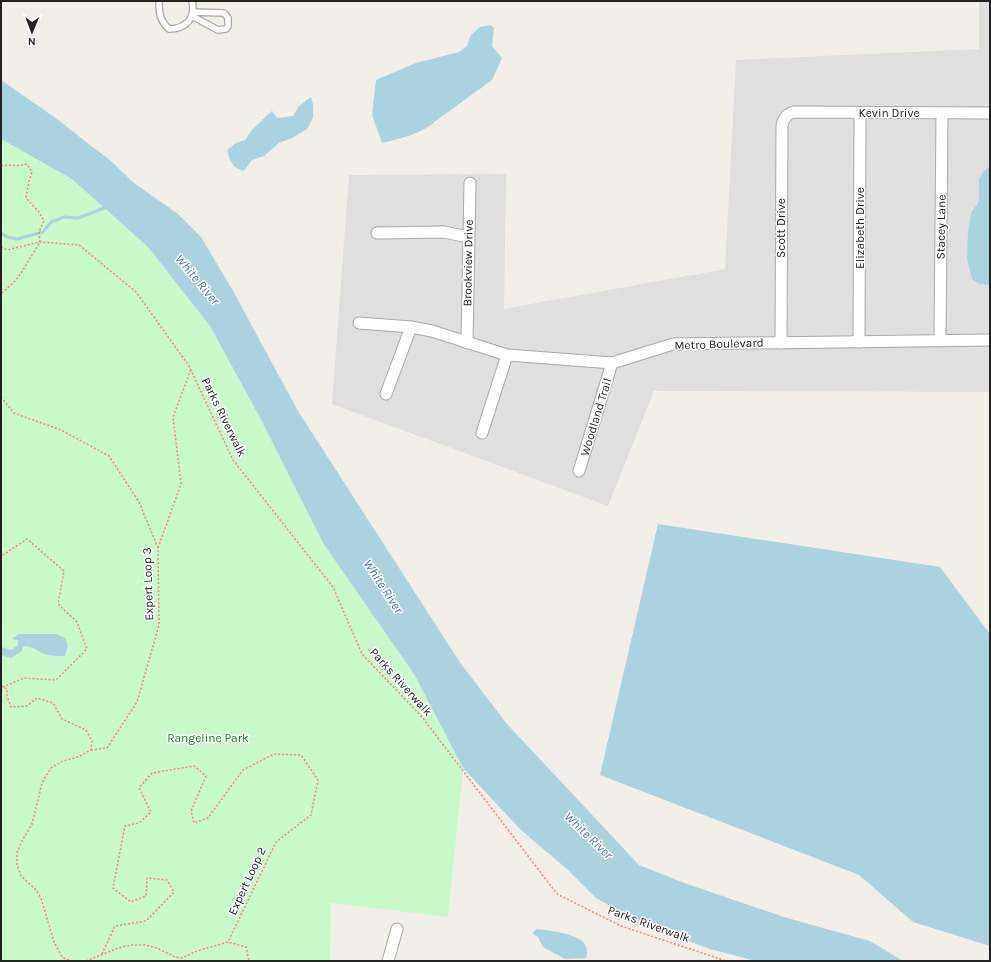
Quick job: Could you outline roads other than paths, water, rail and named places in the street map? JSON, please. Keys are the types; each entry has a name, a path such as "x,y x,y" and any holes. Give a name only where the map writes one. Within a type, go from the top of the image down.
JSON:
{"street":[{"name":"Kevin Drive","path":"788,114 794,112 990,113"},
{"name":"Elizabeth Drive","path":"860,113 860,342"},
{"name":"Stacey Lane","path":"940,340 942,113"},
{"name":"Scott Drive","path":"781,343 782,126 784,118 788,114"},
{"name":"Brookview Drive","path":"467,343 470,183"},
{"path":"377,233 444,232 468,237"},
{"name":"Metro Boulevard","path":"358,323 411,327 432,331 506,355 612,363 673,344 990,340"},
{"path":"386,394 411,327"},
{"path":"482,433 506,355"},
{"name":"Woodland Trail","path":"579,471 612,363"},
{"path":"388,961 397,928"}],"lane":[{"path":"159,1 159,15 169,29 176,29 186,25 192,14 192,1"},
{"path":"224,13 228,18 228,26 226,29 218,30 192,14 224,13"}],"water":[{"path":"490,25 494,28 492,46 502,58 492,80 425,129 411,135 382,143 372,115 376,80 416,63 459,52 467,46 471,35 480,27"},
{"name":"White River","path":"1,80 57,119 110,160 134,183 178,214 201,237 232,289 298,411 461,664 507,724 639,865 687,884 787,918 870,941 903,961 756,961 710,949 647,926 596,898 568,870 521,830 463,768 414,674 323,543 259,416 210,326 148,247 72,179 1,139"},
{"path":"311,97 313,105 313,118 307,129 292,138 279,143 264,156 252,160 244,171 234,166 227,150 236,143 245,140 252,130 272,111 277,118 293,116 299,106"},
{"path":"990,166 990,285 979,284 972,279 967,258 968,233 971,213 979,202 979,179 983,172"},
{"path":"658,524 940,567 990,634 990,946 913,922 859,875 600,775"},
{"path":"19,634 56,634 65,638 68,646 65,656 47,655 32,647 26,646 23,646 22,651 11,658 1,655 1,647 12,650 18,645 18,640 12,639"},
{"path":"536,929 560,932 578,938 584,942 586,946 586,958 565,959 543,947 538,937 533,934"}],"waterway":[{"path":"1,233 7,237 17,239 43,232 51,222 64,217 78,218 107,207"}],"park label":[{"name":"Rangeline Park","path":"208,738"}]}
